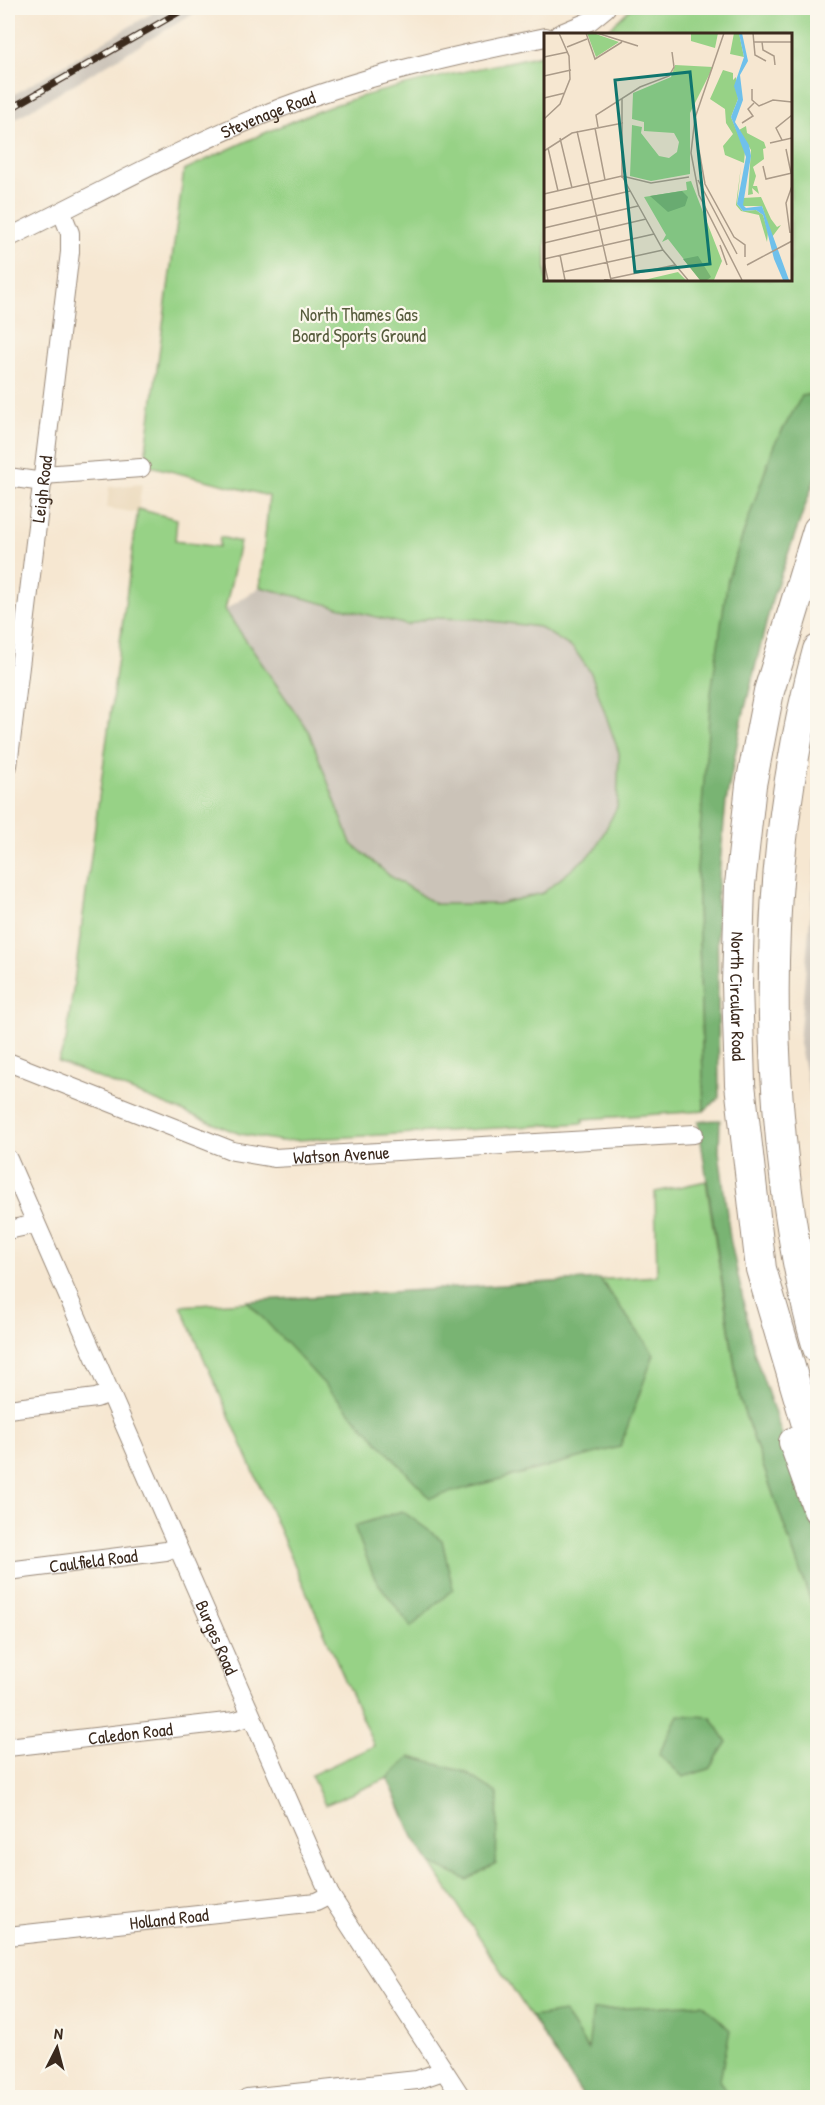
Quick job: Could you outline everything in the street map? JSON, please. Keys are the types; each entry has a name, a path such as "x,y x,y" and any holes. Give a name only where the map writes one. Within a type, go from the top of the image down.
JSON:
{"highway":[{"name":"North Circular Road","path":"818,530 769,691 751,785 740,885 737,984 740,1084 761,1269 818,1462"},
{"name":"North Circular Road","path":"818,650 804,699 786,791 775,887 772,995 775,1082 785,1181 801,1291 818,1348"},
{"path":"785,1181 818,1264"},
{"path":"761,1269 785,1417 818,1509"}],"street":[{"path":"561,33 590,21 606,8"},
{"name":"Stevenage Road","path":"8,238 200,144 312,97 441,60 544,37"},
{"name":"Leigh Road","path":"8,766 70,252 70,234 62,213"},
{"path":"8,477 43,478 141,468"},
{"name":"Watson Avenue","path":"8,1062 233,1151 274,1158 694,1134"},
{"name":"Burges Road","path":"8,1159 330,1895 462,2097"},
{"path":"8,1230 36,1224"},
{"path":"8,1409 96,1398 110,1393"},
{"name":"Caulfield Road","path":"8,1570 166,1551 176,1546"},
{"name":"Caledon Road","path":"8,1747 235,1721 251,1716"},
{"name":"Holland Road","path":"8,1936 316,1902 330,1895"},
{"path":"247,2097 417,2080 443,2071"}],"shaded area":[{"path":"161,8 203,8 8,123 8,98"},
{"path":"142,484 138,513 107,508 109,487"},
{"path":"260,587 407,625 428,618 476,619 539,627 574,650 591,673 619,753 617,807 595,850 543,893 498,904 436,904 390,876 351,843 309,732 225,610"},
{"path":"817,840 817,1126 799,1043"}],"green space":[{"name":"North Thames Gas Board Sports Ground","path":"631,8 817,8 817,393 802,396 697,869 704,1111 583,1119 583,1123 281,1141 240,1134 58,1062 66,1041 138,509 177,519 175,541 219,547 220,537 240,542 225,610 309,732 351,843 390,876 435,904 498,904 543,893 595,850 617,807 619,753 591,673 574,649 539,627 476,619 428,618 407,625 260,587 269,496 150,466 146,450 184,170 310,114 377,92 544,54 544,280 792,280 792,33 601,33 608,30"},
{"path":"817,393 817,473 773,596 741,724 726,802 717,897 719,1098 704,1111 697,869 711,693 728,578 774,445 802,396"},
{"path":"720,1120 719,1151 730,1238 754,1352 817,1538 817,1619 740,1400 698,1121"},
{"path":"706,1181 740,1400 817,1619 817,2097 584,2097 413,1837 388,1778 325,1805 311,1775 374,1746 181,1306 657,1276 655,1192"},
{"path":"600,1279 654,1354 620,1447 430,1498 247,1301"},
{"path":"402,1511 442,1540 453,1589 411,1627 375,1579 354,1526"},
{"path":"678,1715 711,1717 727,1742 709,1769 683,1777 659,1754"},
{"path":"410,1757 465,1772 498,1794 496,1863 467,1880 430,1863 413,1837 388,1778"},
{"path":"703,2004 730,2030 720,2080 730,2097 584,2097 531,2017 564,2012 588,2049 593,2010"}],"railway":[{"path":"8,110 186,8"}]}
